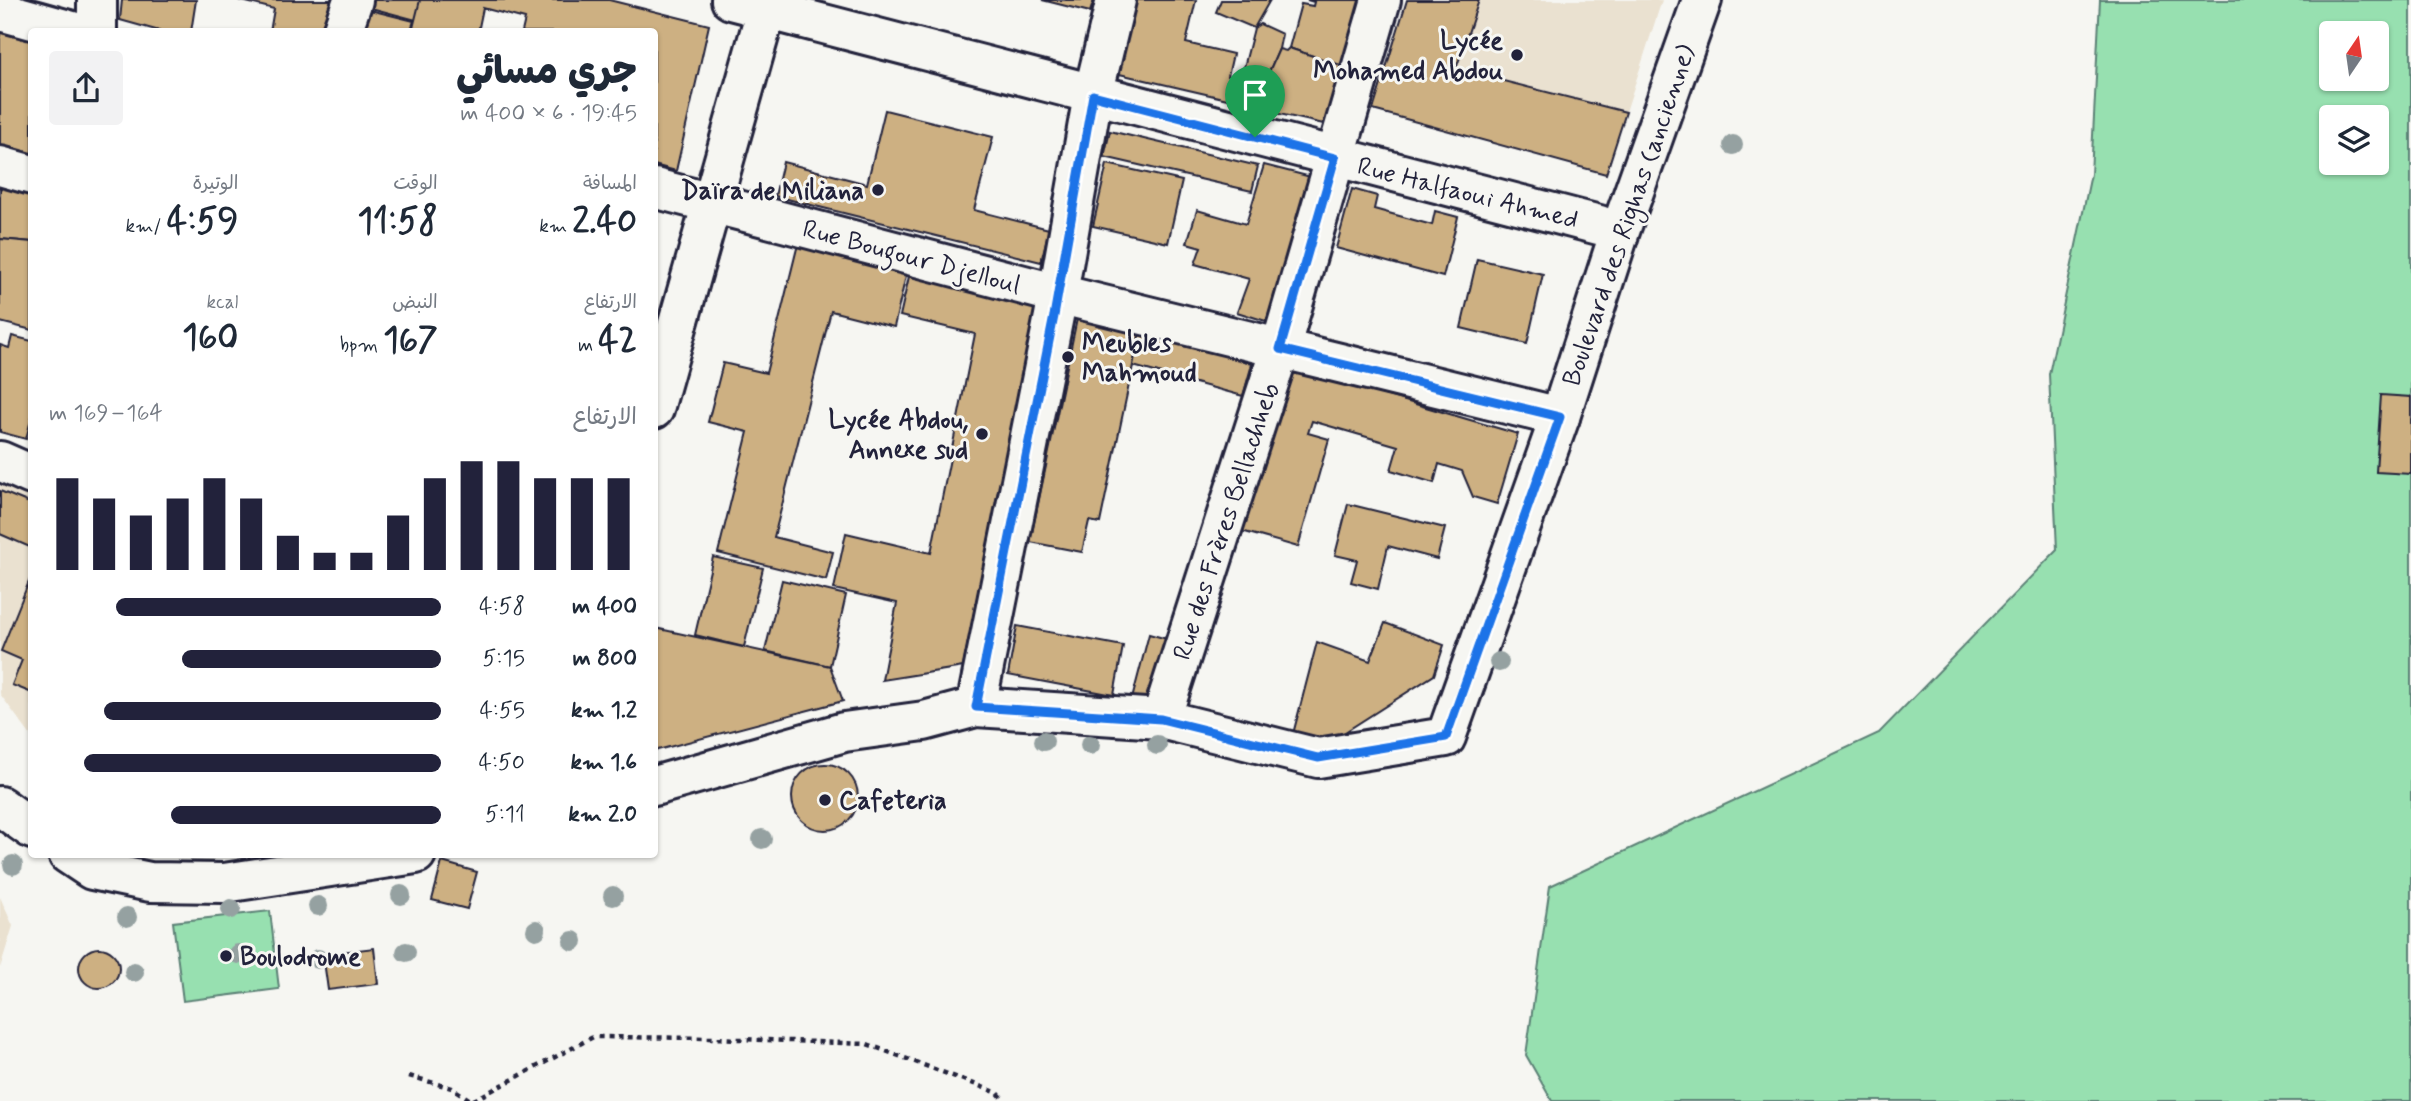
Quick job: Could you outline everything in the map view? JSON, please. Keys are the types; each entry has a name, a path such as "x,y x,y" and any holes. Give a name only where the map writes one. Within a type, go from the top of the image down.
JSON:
{"street":[{"path":"97,0 97,28"},
{"path":"343,28 353,0"},
{"path":"976,707 1058,294 1093,95 1116,0"},
{"name":"Rue des Frères Bellachheb","path":"1161,719 1280,349 1381,0"},
{"name":"Boulevard des Righas (ancienne)","path":"658,785 844,732 924,720 976,707 1161,719 1318,758 1446,737 1560,417 1620,231 1702,0"},
{"path":"658,380 663,344 712,204 756,3"},
{"name":"Rue Halfaoui Ahmed","path":"756,3 1093,95 1599,225"},
{"path":"0,11 62,28"},
{"path":"0,166 28,174"},
{"name":"Rue Bougour Djelloul","path":"658,189 1058,294 1560,417"},
{"path":"0,461 28,473"},
{"path":"0,806 28,826"},
{"path":"74,858 92,870 150,882 224,883 390,858"}],"path":[{"path":"410,1076 452,1088 472,1101 593,1037 867,1044 998,1093 1005,1101"}],"shaded area":[{"name":"Lycée Mohamed Abdou","path":"1407,0 1662,0 1606,174 1373,110"},
{"path":"0,475 28,487 28,732 0,694"},
{"path":"0,897 13,926 0,968"}],"green space":[{"path":"2100,0 2411,0 2411,1101 1552,1101 1526,1055 1550,886 1879,733 2057,550 2049,374 2091,174"},
{"name":"Boulodrome","path":"270,911 279,989 183,1001 173,922"}],"building":[{"path":"122,0 196,0 192,28 149,28 120,20"},
{"path":"238,0 334,0 324,28 271,28 274,9"},
{"path":"374,0 421,0 416,20 371,8"},
{"path":"420,0 609,0 709,25 676,171 658,166 658,28 523,28 525,19 483,8 479,28 413,28"},
{"path":"1042,0 1094,0 1090,12"},
{"path":"1132,0 1196,0 1186,43 1233,54 1228,76 1241,79 1236,101 1115,73"},
{"path":"1221,0 1270,0 1254,28 1216,12"},
{"path":"1307,0 1370,0 1346,67 1289,48 1301,4 1313,6 1314,2"},
{"path":"1407,0 1479,0 1456,69 1626,112 1606,174 1373,110"},
{"path":"370,10 414,21 411,28 363,28"},
{"path":"1260,24 1282,34 1279,49 1265,81 1241,79 1254,28"},
{"path":"0,31 28,38 28,155 0,148"},
{"path":"1289,48 1346,67 1328,125 1244,106 1252,79 1265,81 1279,49 1286,51"},
{"name":"Daïra de Miliana","path":"885,110 993,137 974,210 1049,229 1041,262 775,196 783,162 867,184"},
{"path":"1110,131 1258,166 1252,191 1104,157"},
{"path":"1107,164 1182,181 1168,243 1093,226"},
{"path":"1264,165 1311,177 1269,322 1237,312 1249,279 1195,264 1201,247 1187,243 1197,210 1246,224"},
{"path":"0,182 28,189 28,242 0,239"},
{"path":"1352,189 1377,196 1374,209 1432,225 1435,211 1458,217 1443,277 1336,248"},
{"path":"0,239 28,242 28,329 0,322"},
{"path":"799,240 908,267 894,327 831,311 774,537 833,552 826,580 718,553 748,432 708,422 723,363 766,373"},
{"path":"1477,259 1543,274 1527,344 1461,328"},
{"name":"Lycée Abdou, Annexe sud","path":"910,272 1036,305 963,667 882,680 897,603 834,589 846,533 931,553 975,334 900,316"},
{"path":"1078,314 1141,327 1100,523 1089,521 1082,552 1030,542"},
{"path":"1141,327 1254,357 1243,396 1133,366"},
{"path":"12,336 28,340 26,439 0,432 0,345 9,348"},
{"path":"1285,366 1518,434 1497,504 1473,497 1462,471 1439,464 1434,483 1391,470 1398,446 1312,421 1308,433 1329,439 1298,547 1238,530"},
{"path":"2381,395 2411,397 2411,474 2376,472"},
{"path":"0,491 28,502 28,546 0,534"},
{"path":"1348,504 1445,528 1437,559 1388,546 1378,589 1351,582 1357,560 1335,555"},
{"path":"713,557 763,568 744,647 695,635"},
{"path":"782,580 846,595 830,666 765,651"},
{"path":"28,584 28,691 12,685 22,660 1,651"},
{"path":"1385,623 1444,645 1434,675 1334,739 1293,734 1317,642 1370,661"},
{"path":"1017,626 1123,646 1114,695 1008,675"},
{"path":"658,629 830,666 843,701 658,750"},
{"path":"1149,634 1167,639 1150,704 1132,699"},
{"name":"Cafeteria","path":"825,764 838,767 848,774 855,784 858,797 855,810 848,820 838,827 825,830 812,827 802,820 795,810 792,797 795,784 802,774 812,767"},
{"path":"442,862 477,872 467,909 432,900"},
{"path":"99,948 113,954 119,968 113,982 99,988 85,982 79,968 85,954"},
{"path":"374,948 378,984 328,990 323,954"}],"place":[{"name":"Lycée Mohamed Abdou","path":"1517,55"},
{"name":"Daïra de Miliana","path":"878,190"},
{"name":"Meubles Mahmoud","path":"1068,357"},
{"name":"Lycée Abdou, Annexe sud","path":"982,434"},
{"name":"Cafeteria","path":"825,800"},
{"name":"Boulodrome","path":"226,956"}],"route":[{"path":"1093,95 1255,137 1335,158 1280,349 1560,417 1446,737 1318,758 1161,719 976,707 1054,316 1093,95"}]}
